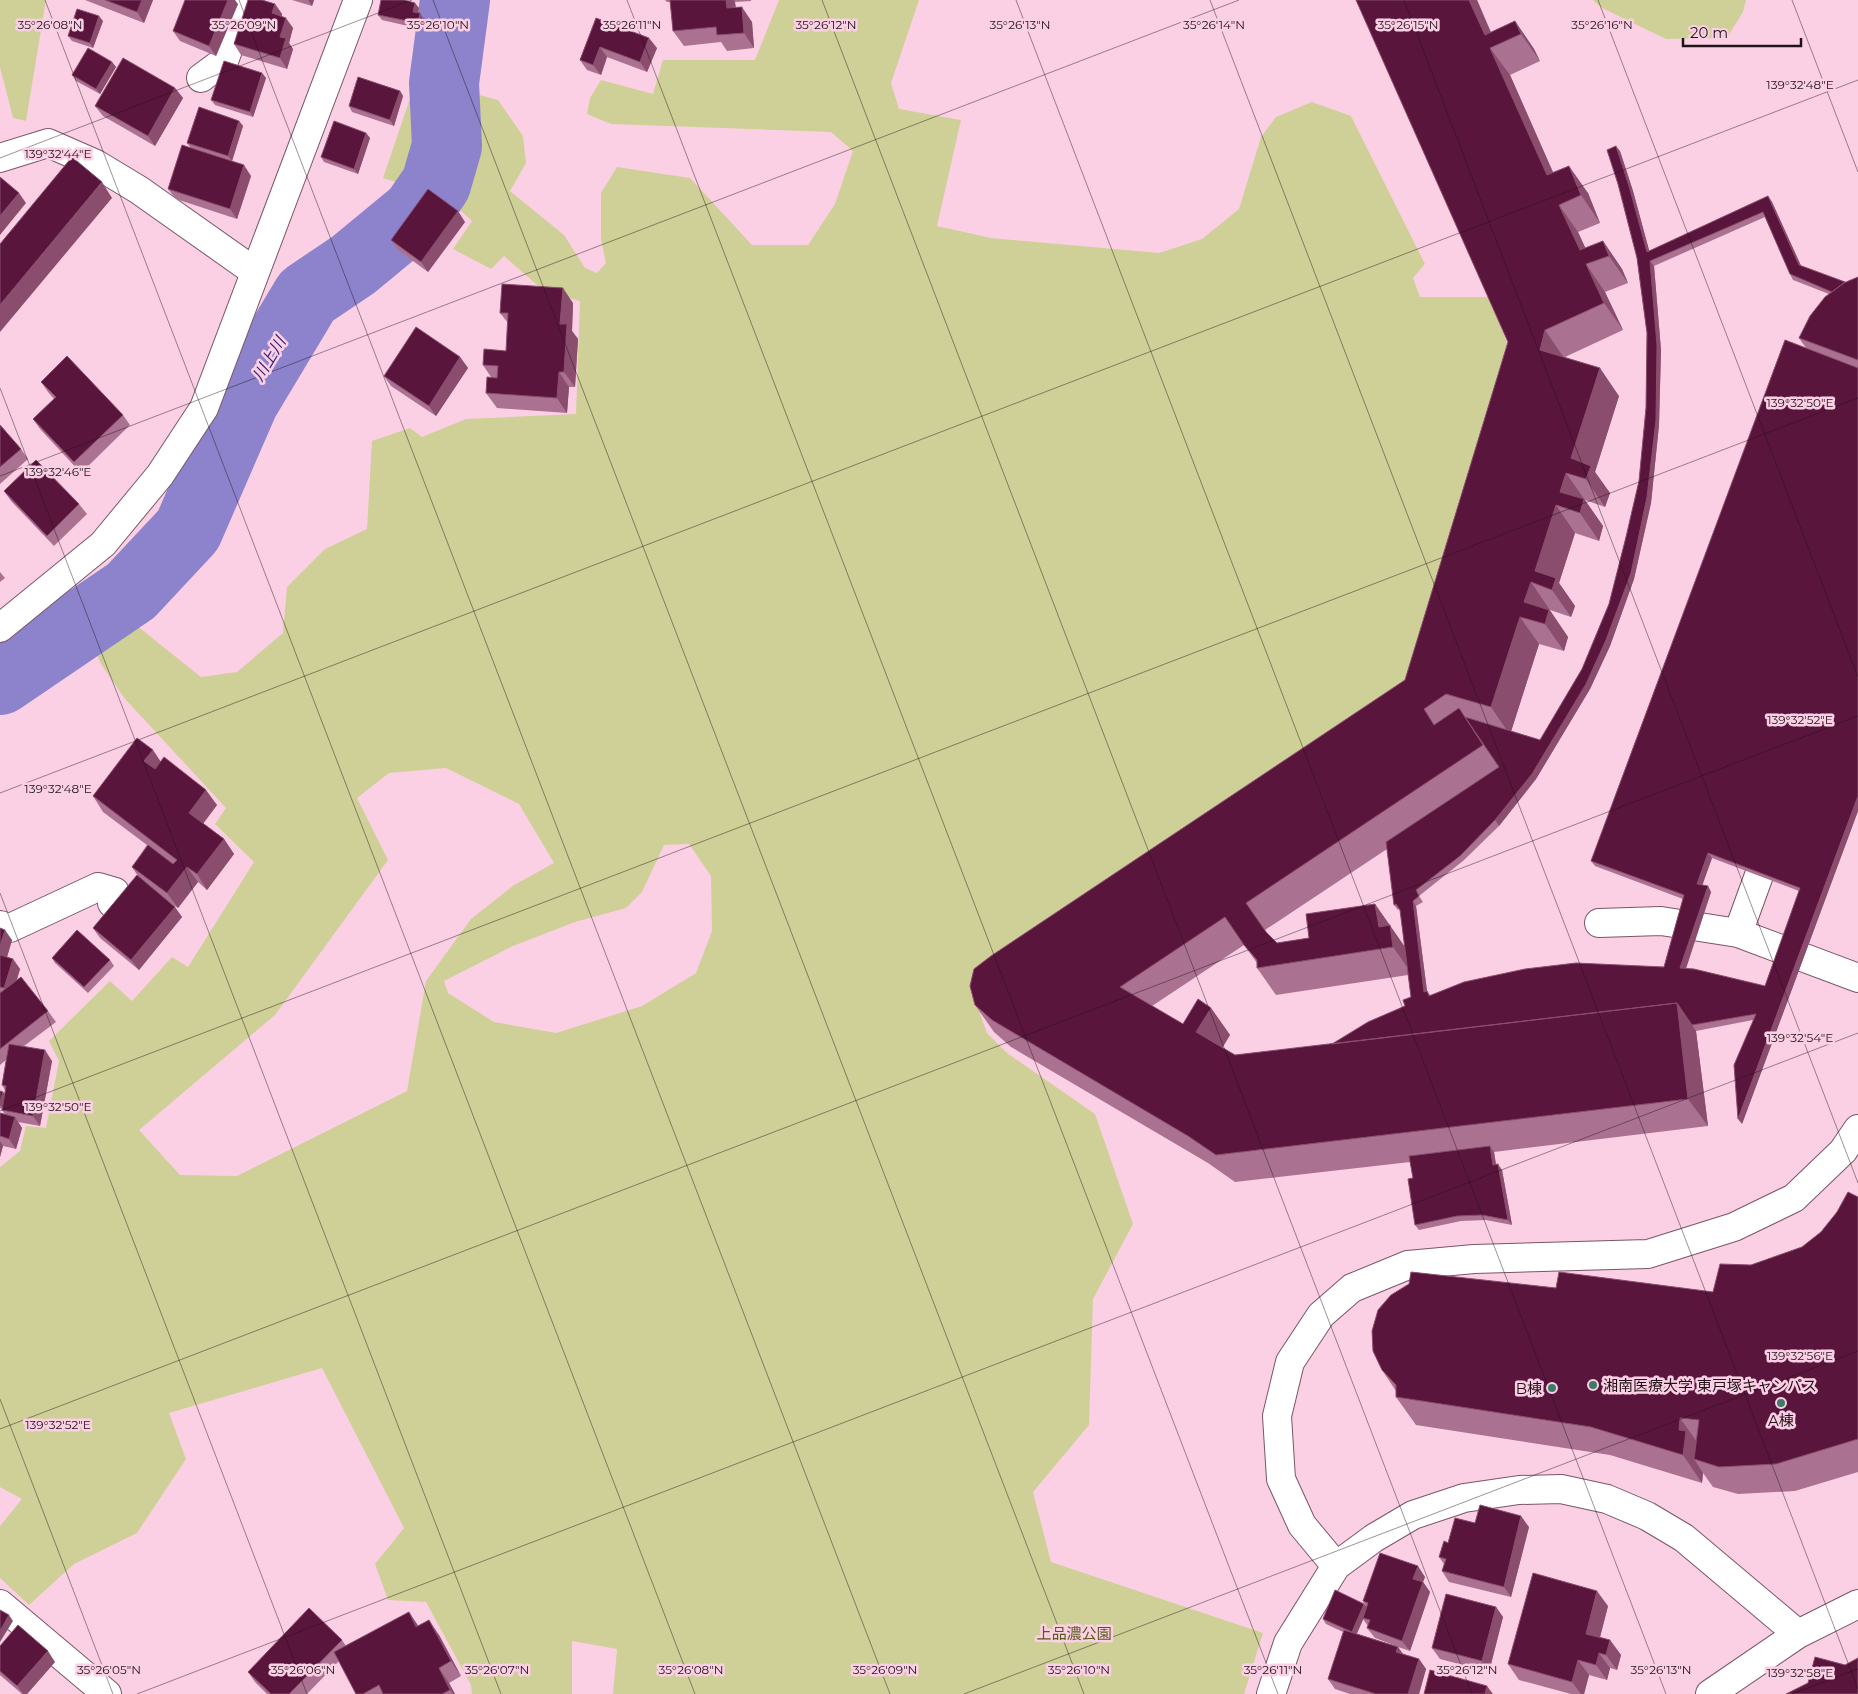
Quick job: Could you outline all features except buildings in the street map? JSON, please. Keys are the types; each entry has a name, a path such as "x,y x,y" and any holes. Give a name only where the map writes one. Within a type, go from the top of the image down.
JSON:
{"street":[{"path":"200,78 224,61 246,0"},
{"path":"0,628 103,544 160,475 204,408 358,0"},
{"path":"0,158 48,143 96,164 139,190 255,272"},
{"path":"1738,933 1766,856"},
{"path":"0,925 10,928 98,887 115,892 112,902"},
{"path":"1599,923 1661,921 1738,933 1858,978"},
{"path":"1336,1566 1302,1525 1281,1479 1277,1416 1290,1362 1321,1315 1352,1288 1408,1265 1474,1259 1648,1254 1734,1227 1794,1198 1844,1151 1858,1129"},
{"path":"1271,1694 1288,1643 1336,1566 1374,1538 1412,1515 1464,1498 1519,1490 1561,1489 1607,1499 1647,1516 1684,1538 1798,1634"},
{"path":"0,1604 107,1694"},
{"path":"1710,1694 1798,1634 1858,1604"}],"green space":[{"path":"0,0 46,0 26,121 13,118 0,67"},
{"name":"上品濃公園","path":"779,0 919,0 891,83 899,109 961,120 937,226 991,238 1159,253 1202,239 1239,209 1261,137 1276,117 1312,102 1351,116 1425,264 1413,278 1420,297 1489,297 1515,363 1405,699 985,994 980,1014 987,1033 1007,1053 1095,1114 1133,1224 1093,1299 1089,1425 1033,1492 1051,1562 1263,1633 1244,1694 613,1694 617,1649 572,1641 572,1694 472,1694 471,1685 426,1602 388,1600 375,1564 404,1528 322,1368 169,1413 186,1459 137,1533 74,1564 29,1605 0,1578 0,1526 22,1499 0,1487 0,1167 20,1151 26,1126 46,1128 59,1061 49,1041 110,981 132,1001 172,957 188,967 254,862 215,824 226,808 125,699 101,664 87,633 121,613 201,677 237,672 283,633 287,587 325,549 367,529 372,441 410,428 422,437 466,419 576,414 580,301 544,291 504,256 491,269 453,249 472,221 448,199 383,178 417,78 498,100 523,136 526,163 510,191 564,235 585,268 597,273 606,263 601,239 601,193 617,167 690,178 752,245 808,245 835,204 853,151 831,132 611,124 587,114 590,98 601,80 653,94 663,60 755,60","holes":["446,768 519,804 554,863 514,885 471,919 426,981 407,1091 237,1176 180,1175 139,1130 275,1015 388,860 357,798 389,773","689,844 711,876 712,931 696,973 642,1006 556,1033 494,1022 448,993 444,981 513,946 575,922 626,908 642,892 664,845"]},
{"path":"1593,0 1746,0 1743,12 1727,38 1666,39 1602,8"}],"waterway":[{"name":"川上川","path":"0,680 131,591 188,530 244,401 307,296 353,265 416,213 436,184 447,146 444,83 455,0"}],"place":[{"name":"湘南医療大学 東戸塚キャンパス","path":"1593,1385"},
{"name":"B棟","path":"1552,1388"},
{"name":"A棟","path":"1781,1403"}]}
